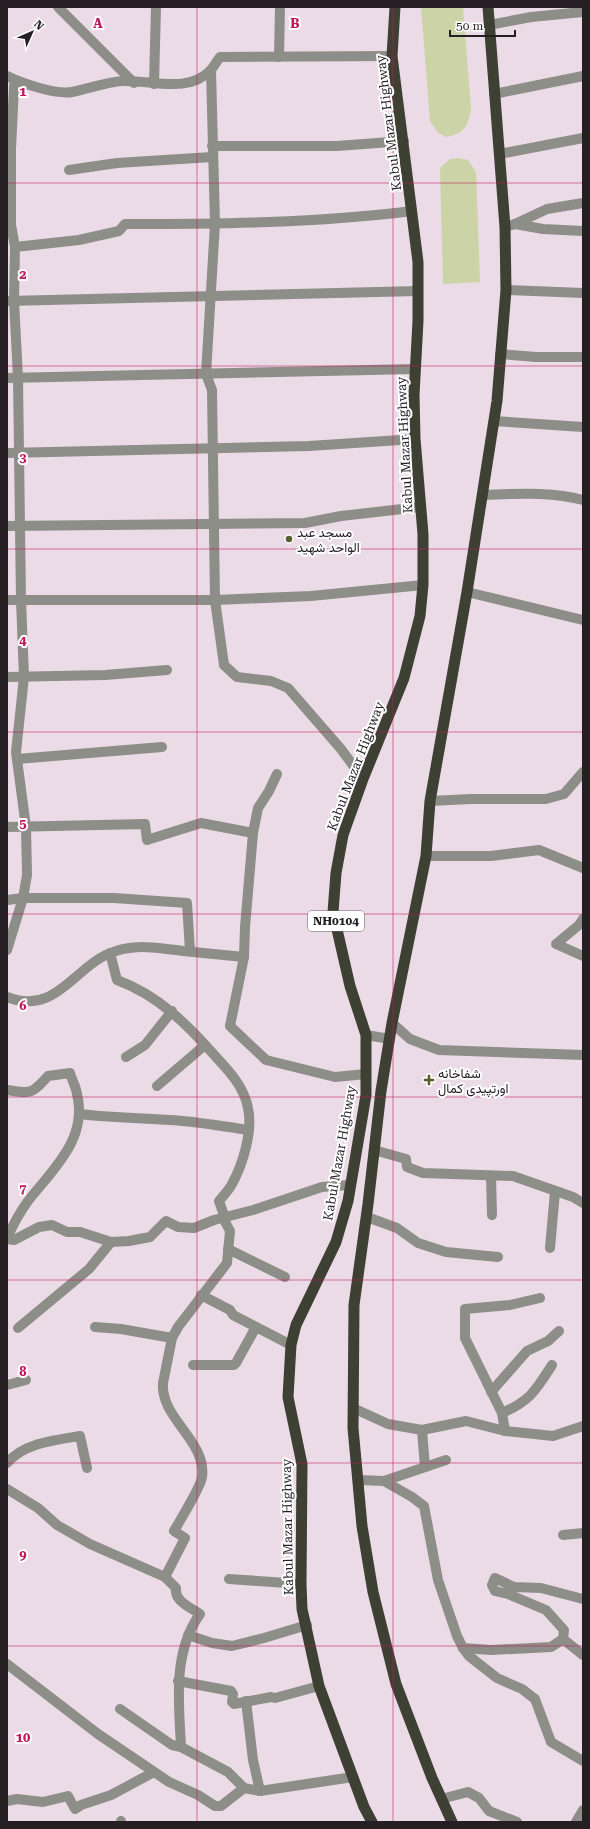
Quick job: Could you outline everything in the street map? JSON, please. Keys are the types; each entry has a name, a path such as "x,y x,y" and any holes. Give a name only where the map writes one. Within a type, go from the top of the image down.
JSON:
{"highway":[{"name":"Kabul Mazar Highway","path":"372,1822 364,1806 319,1686 307,1625 302,1609 302,1464 288,1398 291,1345 296,1324 336,1242 348,1201 366,1096 366,1035 350,986 333,912 336,873 344,835 363,779 404,678 420,616 423,585 420,507 415,439 418,262 404,141 392,56 395,7"},
{"path":"452,1822 441,1799 394,1676 373,1592 362,1526 353,1428 354,1305 392,1023 426,856 430,801 467,592 494,421 506,290 510,226 499,154 488,7"}],"street":[{"path":"58,7 134,83"},
{"path":"154,84 156,7"},
{"path":"279,57 280,7"},
{"path":"489,25 531,17 583,12"},
{"path":"11,78 31,86 69,92 122,81 154,84 187,83 200,78 211,70 220,57 392,56"},
{"path":"211,70 212,157 215,224 212,297 206,374 212,390 215,600 224,665 237,677 271,681 288,688 341,749 363,779"},
{"path":"494,94 583,76"},
{"path":"7,950 23,898 27,875 26,827 13,754 24,677 21,600 18,378 11,301 16,247 9,225 9,149 14,87 11,78"},
{"path":"499,154 583,138"},
{"path":"212,146 337,146 404,141"},
{"path":"69,170 117,163 212,157"},
{"path":"510,226 547,209 583,203"},
{"path":"16,247 79,240 119,231 125,224 215,224 335,218 412,211"},
{"path":"510,226 583,231"},
{"path":"506,290 583,293"},
{"path":"11,301 418,291"},
{"path":"500,354 536,357 583,357"},
{"path":"7,378 415,369"},
{"path":"494,421 583,427"},
{"path":"7,453 19,454 309,446 415,439"},
{"path":"482,495 553,494 583,500"},
{"path":"7,526 305,523 341,516 420,507"},
{"path":"7,600 215,600 311,596 423,585"},
{"path":"467,592 583,620"},
{"path":"7,677 105,675 167,670"},
{"path":"13,754 162,747"},
{"path":"430,801 471,799 546,799 564,794 583,772"},
{"path":"277,774 269,791 258,808 253,833 244,927 244,957 230,1026 266,1060 335,1077 366,1074"},
{"path":"7,827 145,824 147,840 201,823 253,833"},
{"path":"426,856 491,856 539,850 583,868"},
{"path":"8,900 23,898 129,899 187,902 190,951"},
{"path":"583,919 579,925 556,944 583,956"},
{"path":"7,997 18,1002 46,999 71,982 92,963 110,953 142,946 244,957"},
{"path":"110,953 117,980 131,985 172,1011 205,1044 235,1079 245,1096 248,1108 249,1130 244,1153 232,1184 219,1201 230,1231 226,1262 201,1295 172,1338 162,1389 174,1417 199,1451 202,1477 174,1531 185,1538 165,1577"},
{"path":"126,1057 145,1045 172,1011"},
{"path":"392,1023 410,1039 439,1050 583,1055"},
{"path":"366,1035 390,1039"},
{"path":"157,1086 205,1044"},
{"path":"7,1090 27,1092 36,1090 48,1076 70,1073 77,1094 79,1114 76,1133 66,1154 28,1201 17,1217 7,1239 14,1240 39,1227 52,1225 67,1232 80,1232 111,1242 129,1241 150,1237 166,1221 178,1227 194,1228 214,1220 322,1187 350,1185"},
{"path":"79,1114 117,1118 134,1117 185,1121 249,1130"},
{"path":"374,1150 406,1159 407,1167 423,1173 513,1176 572,1197 583,1203"},
{"path":"491,1176 492,1215"},
{"path":"550,1248 556,1192"},
{"path":"366,1217 398,1228 418,1243 446,1252 498,1257"},
{"path":"18,1328 89,1269 111,1242"},
{"path":"228,1249 285,1277"},
{"path":"201,1295 230,1310 232,1314 291,1345"},
{"path":"505,1431 502,1413 465,1338 465,1309 510,1305 540,1298"},
{"path":"95,1327 121,1329 172,1338"},
{"path":"192,1365 234,1365 256,1327"},
{"path":"491,1392 527,1351 548,1341 559,1331"},
{"path":"502,1413 519,1406 534,1392 552,1365"},
{"path":"7,1385 26,1380"},
{"path":"353,1408 388,1424 422,1430 466,1421 505,1431 553,1436 583,1426"},
{"path":"422,1430 424,1467"},
{"path":"7,1463 14,1454 36,1445 80,1436 87,1468"},
{"path":"358,1480 384,1481 446,1460"},
{"path":"384,1481 412,1496 424,1506 438,1580 457,1636 463,1648 469,1656 497,1678 522,1689 535,1699 551,1742 583,1761"},
{"path":"7,1489 38,1508 57,1525 90,1544 165,1577 176,1588 175,1594 178,1598 200,1614 188,1635 178,1681 181,1747"},
{"path":"563,1535 583,1533"},
{"path":"463,1648 491,1650 551,1647 563,1639 564,1630 546,1610 508,1594 495,1591 492,1585 495,1578 514,1587 541,1588 583,1599"},
{"path":"229,1579 301,1584"},
{"path":"188,1635 212,1643 232,1646 307,1625"},
{"path":"563,1639 583,1655"},
{"path":"7,1664 98,1734 168,1782 198,1795 215,1806 221,1806 244,1788"},
{"path":"178,1681 231,1691 232,1703 271,1697 275,1698 319,1686"},
{"path":"246,1702 253,1760 260,1790"},
{"path":"120,1710 172,1745 181,1747 228,1772 244,1788 260,1790 353,1777"},
{"path":"7,1801 17,1799 43,1802 68,1796 75,1808 111,1795 154,1772"},
{"path":"441,1799 468,1792 479,1798 489,1811 517,1822"},
{"path":"576,1822 583,1810"}],"green space":[{"path":"421,7 463,7 471,109 467,125 461,131 446,137 438,133 430,121"},
{"path":"458,158 468,160 476,172 480,282 443,284 440,168 450,159"}],"place":[{"name":"مسجد عبد الواحد شهید","path":"289,539"},
{"name":"شفاخانه اورتپیدی کمال","path":"429,1080"}]}
